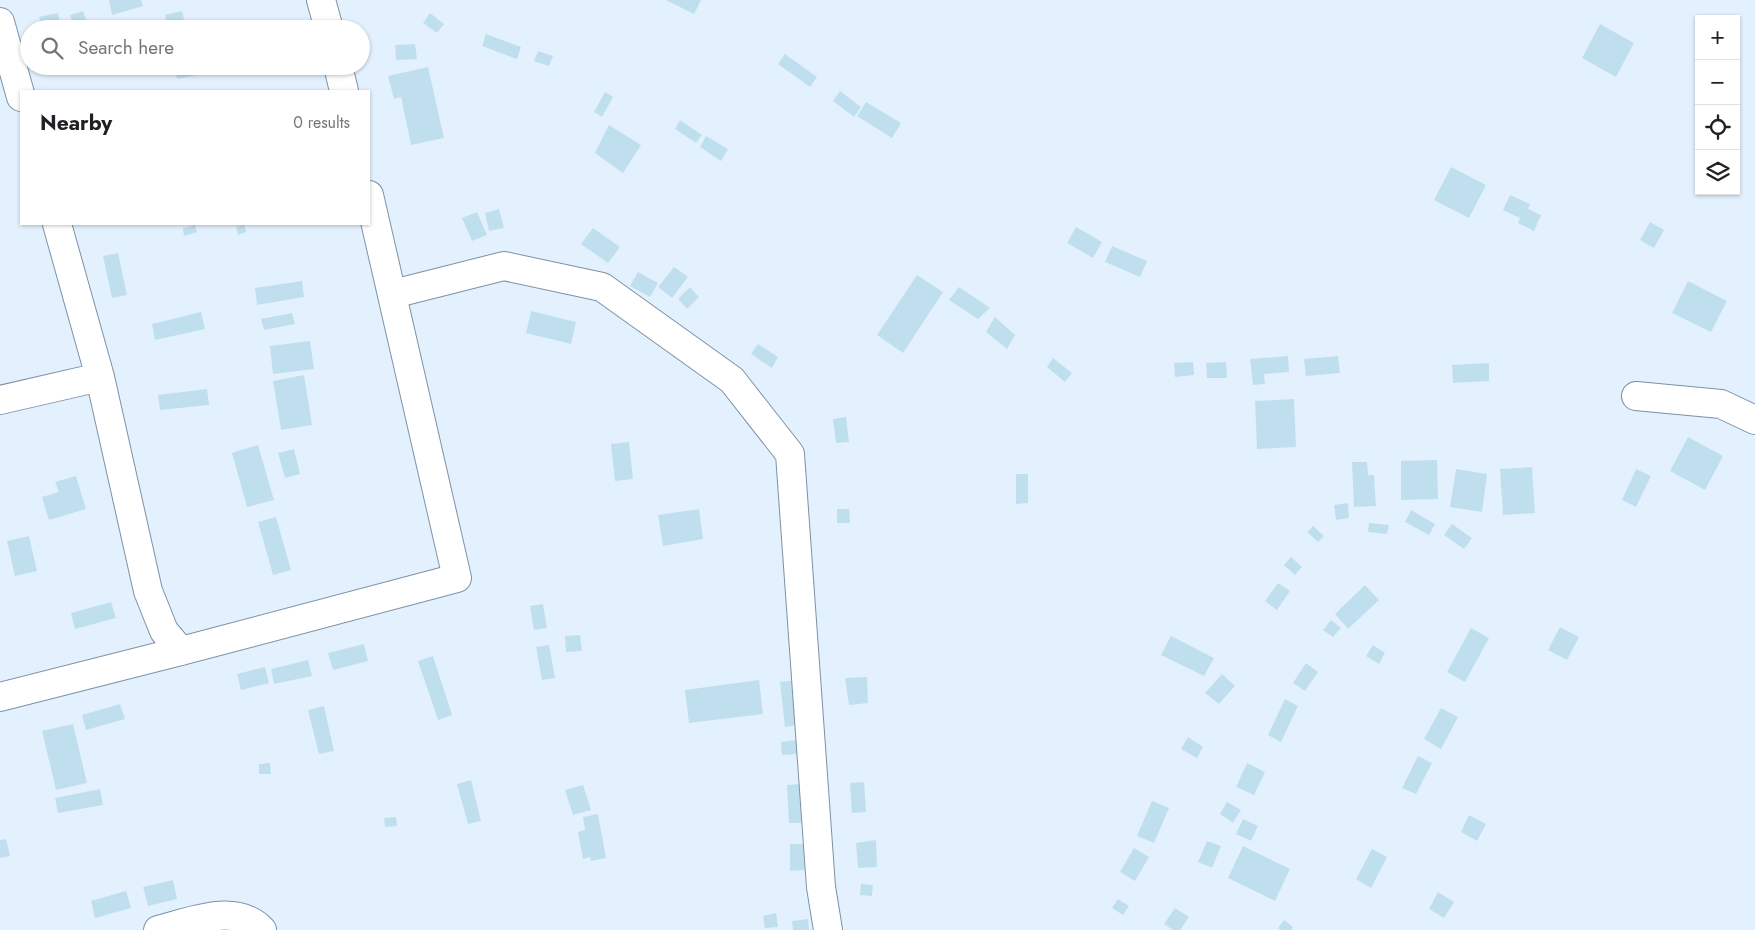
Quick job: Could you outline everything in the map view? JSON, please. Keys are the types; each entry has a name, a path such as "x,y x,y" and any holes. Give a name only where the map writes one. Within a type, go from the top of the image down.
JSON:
{"street":[{"path":"322,0 326,20"},
{"path":"0,22 20,93"},
{"path":"340,75 344,90"},
{"path":"0,697 181,652 457,578 370,199"},
{"path":"57,225 100,377 148,590 164,631 181,652"},
{"path":"393,294 504,266 602,287 732,380 790,454 821,887 828,930"},
{"path":"0,400 100,377"},
{"path":"1636,396 1721,404 1755,420"},
{"path":"158,930 208,917 237,916 257,925 262,930"}],"building":[{"path":"109,0 141,0 143,6 112,15"},
{"path":"666,0 701,0 694,14"},
{"path":"83,11 86,20 72,20 70,15"},
{"path":"182,11 184,20 166,20 165,15"},
{"path":"58,13 60,20 40,20 39,17"},
{"path":"430,13 444,24 437,33 423,23"},
{"path":"1600,24 1634,43 1616,77 1582,58"},
{"path":"486,34 521,47 517,59 482,46"},
{"path":"415,44 417,59 396,60 395,45"},
{"path":"538,51 553,56 549,66 534,61"},
{"path":"785,54 817,77 810,87 778,64"},
{"path":"428,67 444,138 411,145 401,97 394,99 388,76"},
{"path":"176,75 197,75 177,79"},
{"path":"840,91 861,107 854,117 833,101"},
{"path":"605,92 613,97 602,117 594,112"},
{"path":"866,102 901,123 892,138 857,116"},
{"path":"680,120 702,135 696,143 675,129"},
{"path":"609,125 641,145 623,173 595,153"},
{"path":"706,136 728,149 721,161 700,147"},
{"path":"1451,167 1486,185 1469,218 1434,200"},
{"path":"1510,195 1530,204 1528,209 1541,215 1534,231 1518,223 1520,218 1503,210"},
{"path":"499,209 504,228 489,231 485,213"},
{"path":"477,212 487,235 472,241 462,218"},
{"path":"1650,222 1664,230 1654,248 1640,240"},
{"path":"195,225 197,232 184,236 183,228"},
{"path":"244,225 246,232 238,235 236,227"},
{"path":"1076,227 1102,242 1093,258 1067,243"},
{"path":"593,228 620,247 608,263 581,244"},
{"path":"1112,246 1147,261 1140,277 1105,262"},
{"path":"118,253 127,295 112,298 103,256"},
{"path":"674,267 688,277 672,298 658,287"},
{"path":"638,272 658,283 650,297 630,286"},
{"path":"917,275 943,292 903,353 877,335"},
{"path":"302,281 304,297 257,305 255,288"},
{"path":"1688,281 1727,301 1711,332 1672,313"},
{"path":"690,287 699,297 687,309 678,299"},
{"path":"959,287 990,308 978,319 949,300"},
{"path":"531,311 576,322 571,344 526,333"},
{"path":"201,312 205,329 155,340 152,324"},
{"path":"292,313 295,324 264,330 261,319"},
{"path":"995,317 1015,335 1007,349 986,332"},
{"path":"310,341 314,369 273,374 270,346"},
{"path":"758,344 778,357 772,368 751,354"},
{"path":"1288,356 1289,372 1264,374 1265,384 1253,385 1250,359"},
{"path":"1338,356 1340,373 1306,376 1304,359"},
{"path":"1053,358 1072,373 1065,382 1047,367"},
{"path":"1193,362 1194,375 1175,377 1174,363"},
{"path":"1226,362 1227,378 1207,378 1206,363"},
{"path":"1489,363 1489,381 1453,383 1452,365"},
{"path":"304,375 312,425 281,430 273,381"},
{"path":"207,389 209,405 160,410 158,395"},
{"path":"1294,399 1296,447 1257,449 1255,401"},
{"path":"846,417 849,442 836,443 833,419"},
{"path":"1688,437 1723,456 1705,490 1670,471"},
{"path":"629,442 633,479 615,481 611,444"},
{"path":"258,445 274,500 247,507 232,453"},
{"path":"294,449 300,474 285,478 278,453"},
{"path":"1437,460 1438,499 1401,500 1401,461"},
{"path":"1352,462 1367,462 1368,475 1374,475 1376,506 1354,507"},
{"path":"1532,467 1535,513 1503,515 1500,469"},
{"path":"1456,469 1487,474 1482,512 1450,507"},
{"path":"1636,469 1651,476 1636,507 1622,500"},
{"path":"1016,474 1028,474 1028,503 1016,504"},
{"path":"76,476 86,509 49,520 42,497 59,492 55,482"},
{"path":"1348,503 1349,518 1336,520 1334,505"},
{"path":"699,509 703,539 663,546 658,515"},
{"path":"837,509 849,509 850,523 837,523"},
{"path":"1411,510 1435,524 1429,535 1405,522"},
{"path":"276,517 291,570 273,575 258,522"},
{"path":"1369,523 1389,525 1387,534 1368,532"},
{"path":"1452,524 1472,538 1464,549 1444,535"},
{"path":"1313,526 1324,536 1318,542 1307,532"},
{"path":"29,536 37,571 15,576 7,541"},
{"path":"1291,557 1302,567 1295,575 1284,565"},
{"path":"1278,583 1290,591 1277,610 1265,601"},
{"path":"1365,585 1379,600 1348,629 1335,614"},
{"path":"111,602 116,618 75,629 71,613"},
{"path":"543,604 547,628 534,630 530,606"},
{"path":"1331,620 1341,628 1333,637 1323,630"},
{"path":"1560,627 1579,637 1567,660 1548,650"},
{"path":"1471,628 1489,638 1465,682 1447,672"},
{"path":"580,635 582,651 566,652 565,636"},
{"path":"1171,636 1214,658 1204,676 1161,655"},
{"path":"364,644 368,661 333,670 328,653"},
{"path":"549,645 555,678 542,680 536,647"},
{"path":"1373,645 1385,653 1379,664 1366,656"},
{"path":"433,656 452,715 438,720 418,661"},
{"path":"308,660 312,676 274,684 271,669"},
{"path":"1306,663 1318,672 1305,691 1293,683"},
{"path":"265,667 269,683 241,690 237,674"},
{"path":"1222,674 1235,686 1219,704 1205,693"},
{"path":"867,677 868,703 849,705 845,678"},
{"path":"759,680 763,714 689,723 685,690"},
{"path":"799,680 802,724 785,727 780,682"},
{"path":"1285,699 1298,706 1281,742 1268,735"},
{"path":"120,704 125,719 86,730 82,715"},
{"path":"324,706 334,751 319,754 308,710"},
{"path":"1441,708 1458,717 1441,749 1424,739"},
{"path":"73,724 87,783 56,790 42,731"},
{"path":"1188,737 1203,747 1197,758 1181,749"},
{"path":"797,740 798,754 782,755 781,742"},
{"path":"1418,756 1432,763 1416,794 1402,788"},
{"path":"270,763 271,774 259,774 259,764"},
{"path":"1247,763 1265,772 1254,795 1236,787"},
{"path":"471,780 481,821 468,824 457,784"},
{"path":"864,782 866,812 852,813 850,783"},
{"path":"800,784 802,823 789,823 787,785"},
{"path":"583,785 591,810 573,815 565,790"},
{"path":"100,789 103,805 58,813 55,798"},
{"path":"1152,801 1169,808 1154,843 1137,836"},
{"path":"1227,802 1241,810 1233,823 1220,814"},
{"path":"598,814 606,858 591,861 590,857 583,859 578,832 585,830 583,817"},
{"path":"1469,815 1486,824 1477,841 1461,832"},
{"path":"396,817 397,826 385,827 384,818"},
{"path":"1243,819 1258,826 1251,841 1236,834"},
{"path":"6,839 10,856 0,858 0,840"},
{"path":"876,840 877,867 858,868 856,843"},
{"path":"1207,841 1221,846 1212,868 1198,862"},
{"path":"790,844 805,844 806,870 790,871"},
{"path":"1243,846 1290,869 1275,901 1228,878"},
{"path":"1134,848 1149,857 1135,881 1120,872"},
{"path":"1372,849 1387,857 1371,888 1356,879"},
{"path":"173,880 177,899 148,906 143,887"},
{"path":"861,884 873,885 872,896 860,895"},
{"path":"126,891 131,908 95,918 91,901"},
{"path":"1438,892 1454,902 1444,918 1429,909"},
{"path":"1118,899 1129,906 1123,915 1112,908"},
{"path":"1175,908 1189,917 1180,930 1173,930 1164,924"},
{"path":"776,913 778,927 765,928 763,916"},
{"path":"808,919 809,930 793,930 792,921"},
{"path":"1284,920 1293,927 1291,930 1281,930 1278,928"}]}
